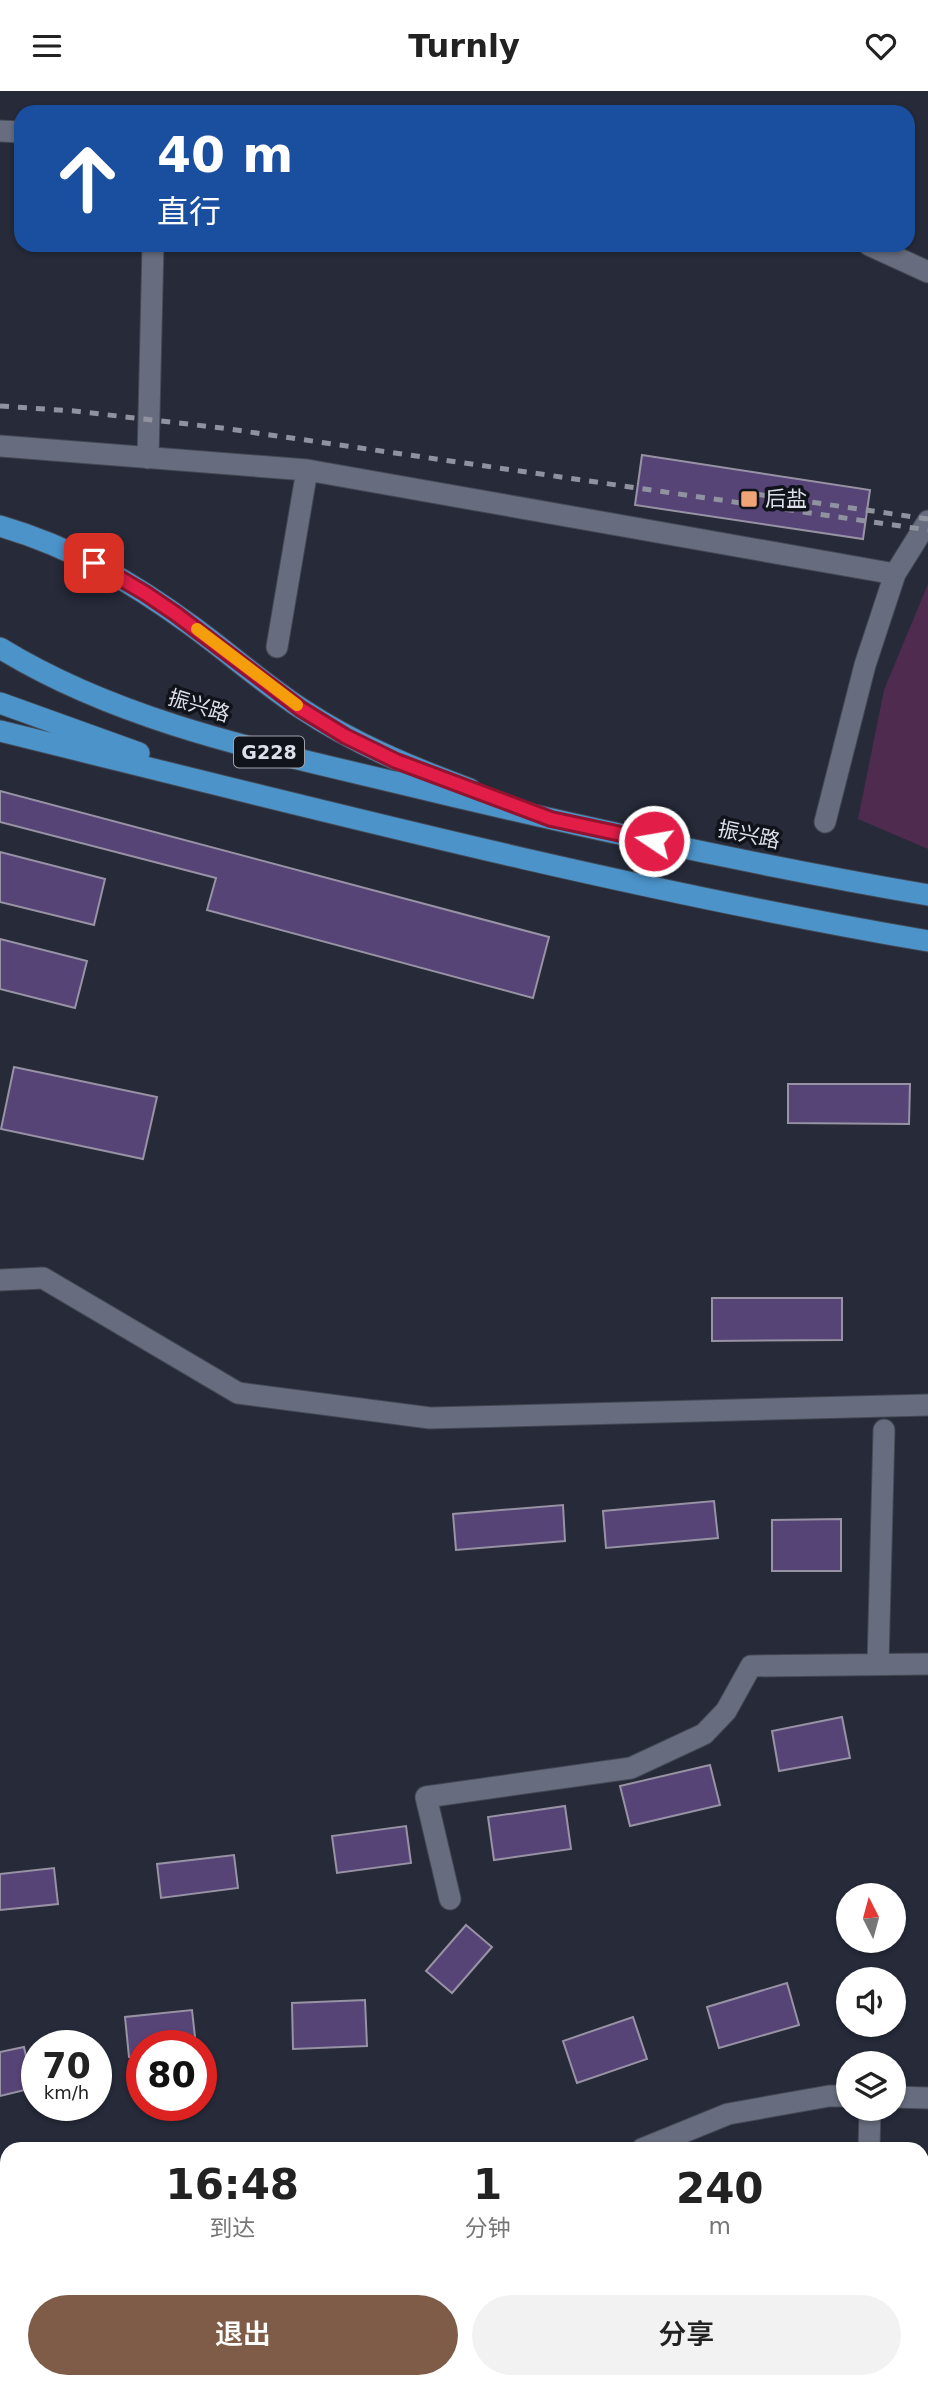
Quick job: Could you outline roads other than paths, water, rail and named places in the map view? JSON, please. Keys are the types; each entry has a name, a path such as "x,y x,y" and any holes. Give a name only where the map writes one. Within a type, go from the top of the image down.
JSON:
{"highway":[{"path":"0,526 40,538 94,563 145,593 192,625 301,709 345,736 396,761 551,819"},
{"name":"振兴路","path":"0,648 73,687 128,709 262,750 551,819 861,884 928,895"},
{"path":"0,703 253,794"},
{"name":"G228","path":"0,731 540,863 928,941"}],"street":[{"path":"148,458 153,252"},
{"path":"884,252 928,272"},
{"path":"0,446 307,470 895,574"},
{"path":"277,646 307,470"},
{"path":"825,822 865,665 895,574 928,521"},
{"path":"0,1280 43,1278 238,1393 252,1395 430,1418 928,1405"},
{"path":"878,1664 884,1430"},
{"path":"450,1899 426,1797 631,1768 704,1734 726,1711 751,1666 928,1664"},
{"path":"660,2142 728,2115 836,2096"},
{"path":"906,2097 928,2098"},
{"path":"869,2142 870,2121"}],"railway":[{"path":"0,406 74,411 222,428 928,530"},
{"path":"741,492 928,519"}],"place":[{"name":"后盐","path":"749,499"}]}
